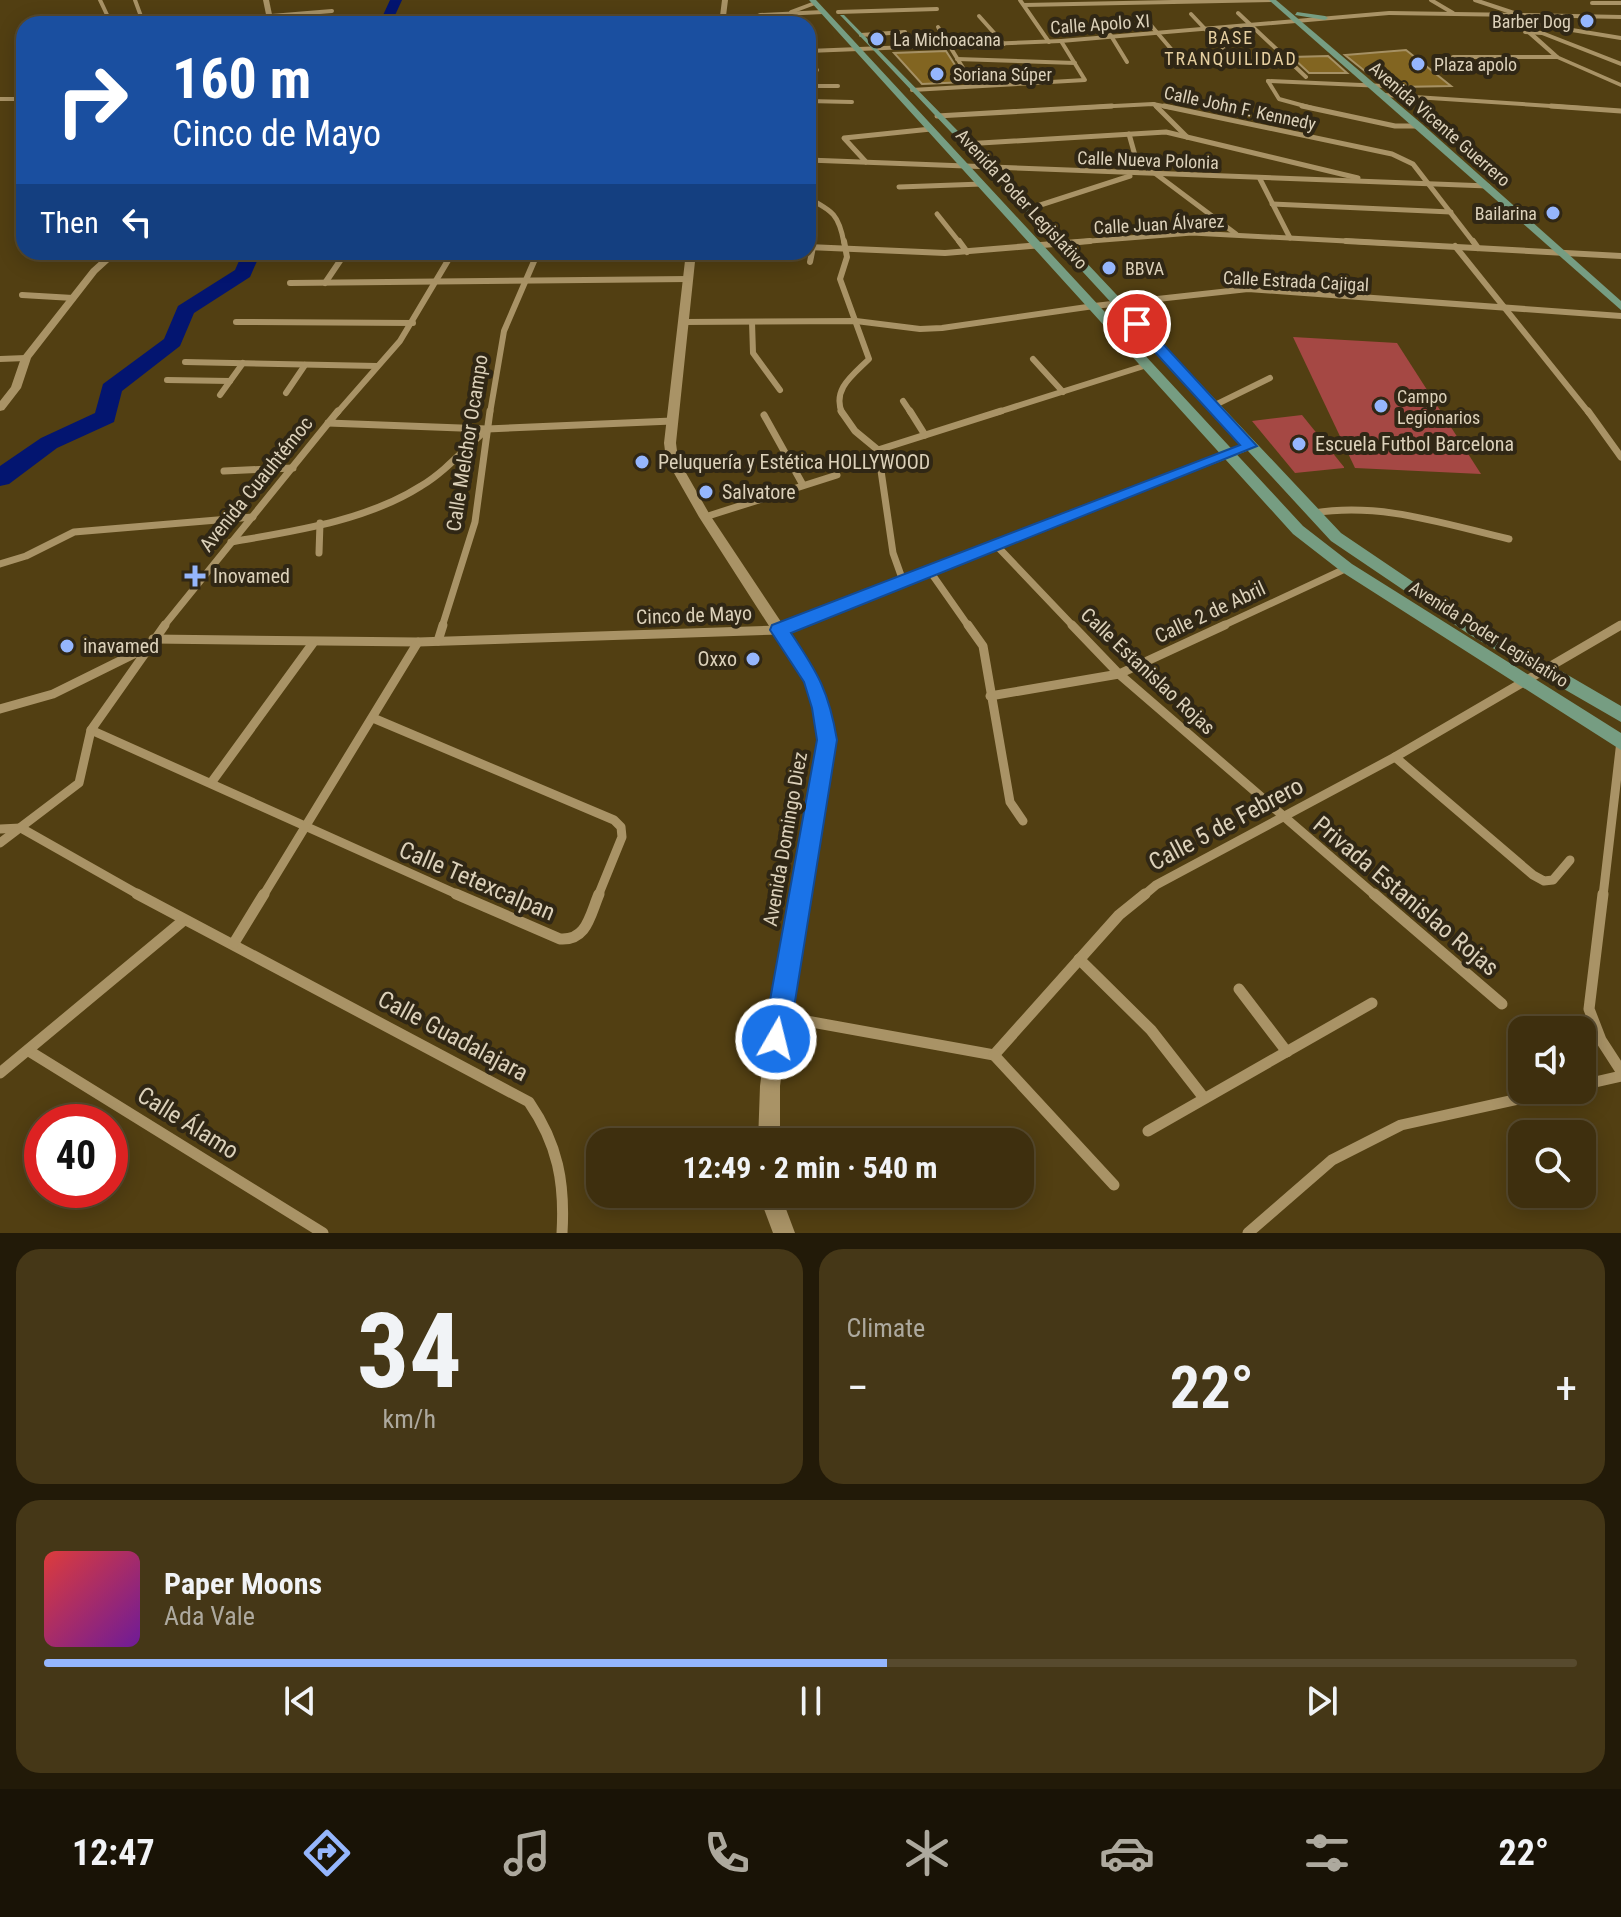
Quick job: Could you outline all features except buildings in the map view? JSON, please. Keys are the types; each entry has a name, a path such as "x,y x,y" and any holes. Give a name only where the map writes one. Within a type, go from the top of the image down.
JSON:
{"main road":[{"name":"Avenida Vicente Guerrero","path":"1272,0 1299,18 1384,90 1419,126 1621,307"},
{"name":"Avenida Vicente Guerrero","path":"1281,0 1372,85 1398,97 1621,293"},
{"name":"Avenida Poder Legislativo","path":"813,2 1298,530 1347,568 1621,742"},
{"name":"Avenida Poder Legislativo","path":"835,9 1062,243 1336,537 1387,573 1543,671 1621,715"},
{"path":"1299,18 1325,18"}],"street":[{"path":"1020,0 1049,42"},
{"path":"1024,5 1272,0"},
{"path":"1431,0 1453,13"},
{"path":"1475,0 1550,24 1525,27 1525,32"},
{"path":"786,13 813,2"},
{"path":"1592,3 1621,3"},
{"path":"835,9 937,9"},
{"path":"302,16 332,11"},
{"path":"753,16 823,12"},
{"path":"1238,13 1306,77"},
{"path":"1325,18 1389,13 1621,17"},
{"path":"1191,14 1237,63"},
{"path":"979,16 1004,44"},
{"path":"1143,16 1183,63"},
{"name":"Calle Apolo XI","path":"816,51 1111,38 1299,18"},
{"path":"1102,21 1127,62"},
{"path":"938,27 974,86"},
{"path":"1572,30 1621,38"},
{"path":"861,35 905,32"},
{"path":"1525,32 1557,57 1621,85"},
{"path":"1525,32 1542,33 1620,63"},
{"path":"912,90 1085,80 1061,41"},
{"path":"1453,57 1557,57"},
{"path":"957,59 1075,63"},
{"path":"1372,85 1268,83 1279,99 1287,103 1395,126 1419,126"},
{"path":"816,86 838,86"},
{"path":"1398,97 1621,111"},
{"path":"816,101 852,102"},
{"path":"1153,104 1187,138"},
{"name":"Calle John F. Kennedy","path":"937,116 1153,104 1392,154 1413,164 1478,248"},
{"path":"866,162 844,138 931,129"},
{"path":"964,144 1166,132 1370,182"},
{"path":"1129,134 1136,159 1236,235"},
{"name":"Calle Nueva Polonia","path":"816,160 1488,186"},
{"path":"1028,209 1135,174"},
{"path":"1260,179 1290,238"},
{"path":"899,187 982,184"},
{"path":"816,202 832,210 841,226 847,257 840,279 869,359 841,388 838,393 839,407 851,428 878,450 893,553 903,581"},
{"path":"1272,204 1451,212"},
{"path":"937,214 967,252"},
{"name":"Calle Juan Álvarez","path":"816,247 967,252 1171,234 1621,256"},
{"path":"1455,246 1563,377 1621,457"},
{"path":"0,408 16,388 26,358 108,260"},
{"path":"325,283 341,260"},
{"name":"Avenida Cuauhtémoc","path":"0,843 79,783 91,730 145,649 413,323 448,260"},
{"name":"Calle Melchor Ocampo","path":"438,641 475,522 504,331 534,260"},
{"name":"Avenida Domingo Diez","path":"690,260 672,421 672,459 705,517 812,680 822,708 827,740 779,1016 770,1086 769,1128"},
{"path":"290,283 689,279"},
{"name":"Calle Estrada Cajigal","path":"683,322 856,321 920,329 942,328 1094,306 1248,289 1621,316"},
{"path":"22,295 73,298"},
{"path":"236,322 413,323"},
{"path":"752,322 753,353 780,390"},
{"path":"0,359 26,358"},
{"path":"1033,359 1063,392"},
{"path":"185,362 377,366"},
{"path":"220,395 243,363"},
{"path":"286,393 305,365"},
{"path":"878,450 1147,365"},
{"path":"1213,406 1270,378"},
{"path":"167,380 230,381"},
{"path":"903,401 925,435"},
{"path":"764,415 803,485"},
{"path":"328,423 487,429 672,421"},
{"path":"231,542 282,534 398,498 422,485 487,429"},
{"name":"Cinco de Mayo","path":"153,639 418,642 779,630 1250,446"},
{"path":"224,471 293,468"},
{"path":"705,517 837,475"},
{"path":"1314,513 1327,510 1385,512 1509,539"},
{"path":"0,564 26,556 74,532 254,517"},
{"path":"319,553 320,523"},
{"name":"Calle Estanislao Rojas","path":"995,544 1119,674 1284,818"},
{"name":"Calle 2 de Abril","path":"990,696 1119,674 1347,568"},
{"path":"929,570 983,646 1010,802 1023,821"},
{"name":"Calle 5 de Febrero","path":"994,1055 1119,915 1156,885 1395,757 1621,625"},
{"path":"234,943 418,642"},
{"path":"211,783 313,643"},
{"path":"0,709 53,694 145,649"},
{"name":"Calle Tetexcalpan","path":"91,730 560,939 572,940 583,933 622,837 621,827 614,820 373,718"},
{"path":"1596,1081 1621,1074 1601,1040 1589,1009 1621,742"},
{"path":"1395,757 1533,875 1544,881 1553,880 1570,860"},
{"name":"Privada Estanislao Rojas","path":"1284,818 1502,1004"},
{"path":"0,829 21,828"},
{"name":"Calle Guadalajara","path":"21,828 184,920 234,943 529,1102 547,1126 559,1155 565,1192 562,1233"},
{"path":"0,1073 184,920"},
{"path":"1079,959 1151,1030 1204,1098"},
{"path":"1239,989 1287,1052"},
{"path":"1148,1131 1372,1003"},
{"path":"779,1016 994,1055 1114,1185"},
{"name":"Calle Álamo","path":"29,1051 323,1233"},
{"path":"1248,1233 1332,1160 1401,1125 1508,1101"},
{"path":"777,1208 784,1233"}],"shaded area":[{"name":"Campo Legionarios","path":"1293,337 1397,343 1481,474 1355,468"},
{"name":"Escuela Futbol Barcelona","path":"1302,415 1344,468 1295,473 1252,421"}],"waterway":[{"path":"389,16 396,0"},
{"path":"0,478 49,443 106,417 111,389 173,342 185,310 243,273 249,260"}],"place":[{"name":"Barber Dog","path":"1587,21"},
{"name":"La Michoacana","path":"877,39"},
{"name":"Plaza apolo","path":"1418,64"},
{"name":"Soriana Súper","path":"937,74"},
{"name":"Bailarina","path":"1553,213"},
{"name":"BBVA","path":"1109,268"},
{"name":"Campo Legionarios","path":"1381,406"},
{"name":"Escuela Futbol Barcelona","path":"1299,444"},
{"name":"Peluquería y Estética HOLLYWOOD","path":"642,462"},
{"name":"Salvatore","path":"706,492"},
{"name":"Inovamed","path":"195,576"},
{"name":"inavamed","path":"67,646"},
{"name":"Oxxo","path":"753,659"}],"district":[{"name":"BASE TRANQUILIDAD","path":"1231,47"}],"route":[{"path":"776,1039 827,740 822,708 812,680 779,630 1250,446 1137,324"}]}
